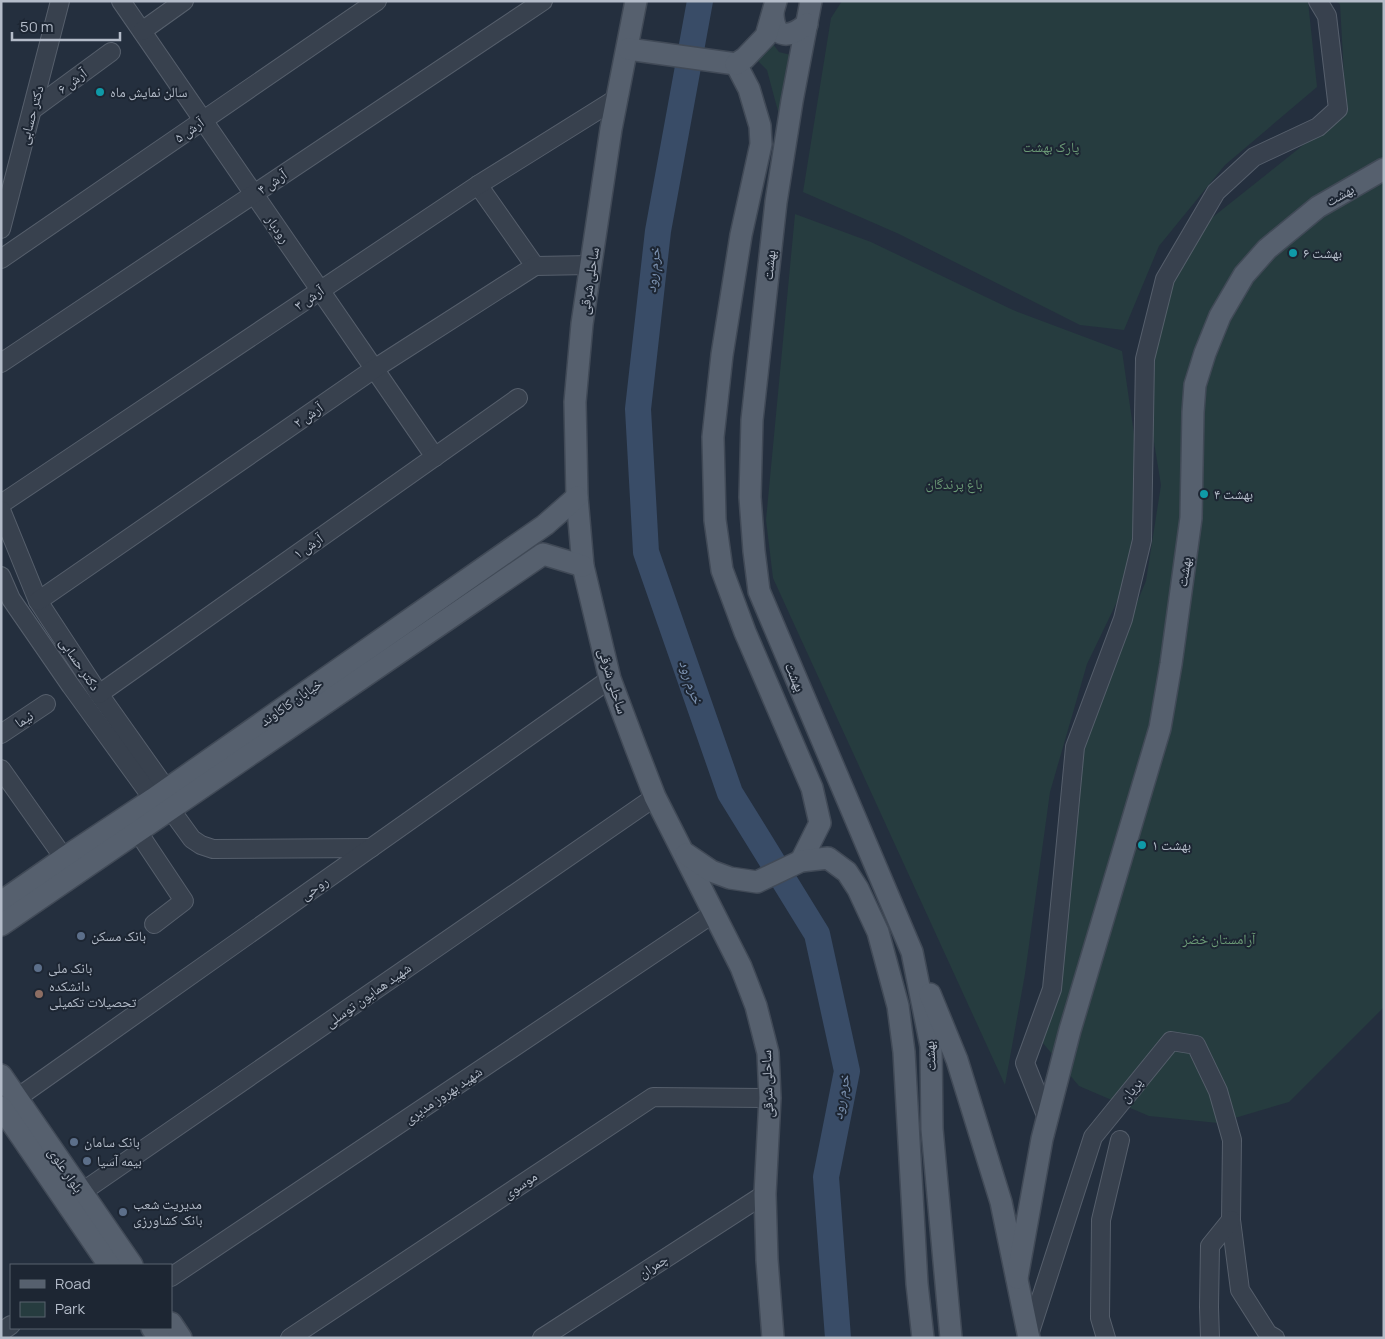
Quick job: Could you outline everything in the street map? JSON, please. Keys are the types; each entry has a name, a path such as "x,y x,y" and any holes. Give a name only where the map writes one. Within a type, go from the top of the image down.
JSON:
{"main road":[{"name":"ساحلی شرقی","path":"636,1 611,129 582,324 575,402 577,498 583,566 610,679 655,797 741,967 756,1006 768,1053 770,1098 765,1194 767,1260 773,1338"},
{"name":"بهشت","path":"811,1 792,101 776,202 752,420 750,497 754,551 759,591 912,952 931,1046 932,1129 951,1338"},
{"path":"628,49 736,64 745,58 766,36 774,8"},
{"path":"774,8 774,25 778,32 782,34 795,33 807,24"},
{"name":"بهشت","path":"736,64 749,90 760,126 761,144 741,235 730,297 713,437 715,520 722,570 745,632 812,788 820,823 794,864"},
{"path":"761,144 776,202"},
{"name":"بهشت","path":"1017,1278 1047,1118 1070,1030 1160,728 1171,664 1191,518 1195,385 1205,352 1220,316 1244,274 1267,249 1318,207 1384,169"},
{"name":"خیابان کاکاوند","path":"1,925 138,832 164,800 545,525 577,498"},
{"path":"532,533 540,532 546,538 549,544 543,554 583,566"},
{"name":"خیابان کاکاوند","path":"1,902 64,858 164,800 543,554"},
{"path":"745,632 759,591"},
{"path":"684,853 711,871 730,878 757,882 794,864"},
{"name":"بهشت","path":"794,864 828,858 847,872 858,889 878,932 898,1006 904,1052 917,1284 923,1338"},
{"path":"912,952 957,1060 1001,1202 1029,1337"},
{"name":"بلوار علوی","path":"1,1075 9,1103 104,1263"},
{"name":"بلوار علوی","path":"9,1103 82,1192 131,1264"},
{"path":"172,1324 181,1338"}],"street":[{"name":"دکتر حسابی","path":"1,229 60,1"},
{"name":"رودبار","path":"121,1 434,457"},
{"path":"142,32 184,1"},
{"name":"آرش ۵","path":"1,259 377,1"},
{"name":"آرش ۴","path":"1,363 543,1"},
{"path":"1047,1118 1025,1063 1052,989 1075,747 1123,619 1142,540 1145,359 1165,279 1216,192 1254,157 1318,127 1338,108 1327,16 1318,1"},
{"name":"آرش ۶","path":"32,110 111,52"},
{"name":"آرش ۳","path":"1,504 478,184 618,97"},
{"path":"478,184 535,266 591,265"},
{"name":"آرش ۲","path":"38,602 374,369 535,266"},
{"name":"آرش ۱","path":"99,694 518,398"},
{"name":"دکتر حسابی","path":"1,510 38,602 99,694 164,800"},
{"name":"دکتر حسابی","path":"1,576 11,599 65,678 164,800 192,839 201,845 213,849 371,848"},
{"name":"روحی","path":"9,1103 610,679"},
{"name":"نیما","path":"1,734 46,704"},
{"path":"1,769 64,858"},
{"name":"شهید همایون توسلی","path":"82,1192 655,797"},
{"path":"138,832 184,901 154,924"},
{"name":"شهید بهروز مدیری","path":"172,1276 714,913"},
{"name":"پریان","path":"1029,1337 1093,1137 1171,1041 1196,1046 1218,1091 1232,1140 1231,1220 1240,1290 1268,1334 1275,1338"},
{"name":"موسوی","path":"290,1338 653,1096 770,1098"},
{"path":"1106,1338 1100,1318 1101,1220 1120,1140"},
{"name":"چمران","path":"542,1338 765,1194"},
{"path":"1210,1338 1210,1246 1231,1220"}],"green space":[{"name":"پارک بهشت","path":"842,1 1308,1 1317,87 1225,165 1159,246 1124,330 1080,325 899,234 803,192 831,18"},
{"name":"آرامستان خضر","path":"1335,1 1384,1 1384,1007 1289,1102 1218,1123 1149,1116 1079,1086 1037,1036 1085,726 1146,581 1161,485 1140,357 1189,236 1346,111 1340,4"},
{"path":"773,44 779,52 791,55 779,115 767,70 753,56"},
{"name":"باغ پرندگان","path":"795,214 871,242 1013,310 1122,351 1140,475 1127,581 1087,664 1050,792 1025,974 1005,1085 773,578 766,520"}],"waterway":[{"name":"خرم رود","path":"700,1 658,231 638,409 646,552 730,793 817,934 847,1071 826,1177 838,1338"}],"place":[{"name":"سالن نمایش ماه","path":"100,92"},
{"name":"بهشت ۶","path":"1293,253"},
{"name":"بهشت ۴","path":"1204,494"},
{"name":"بهشت ۱","path":"1142,845"},
{"name":"بانک مسکن","path":"81,936"},
{"name":"بانک ملی","path":"38,968"},
{"name":"دانشکده تحصیلات تکمیلی","path":"39,994"},
{"name":"بانک سامان","path":"74,1142"},
{"name":"بیمه آسیا","path":"87,1161"},
{"name":"مدیریت شعب بانک کشاورزی","path":"123,1212"}]}
